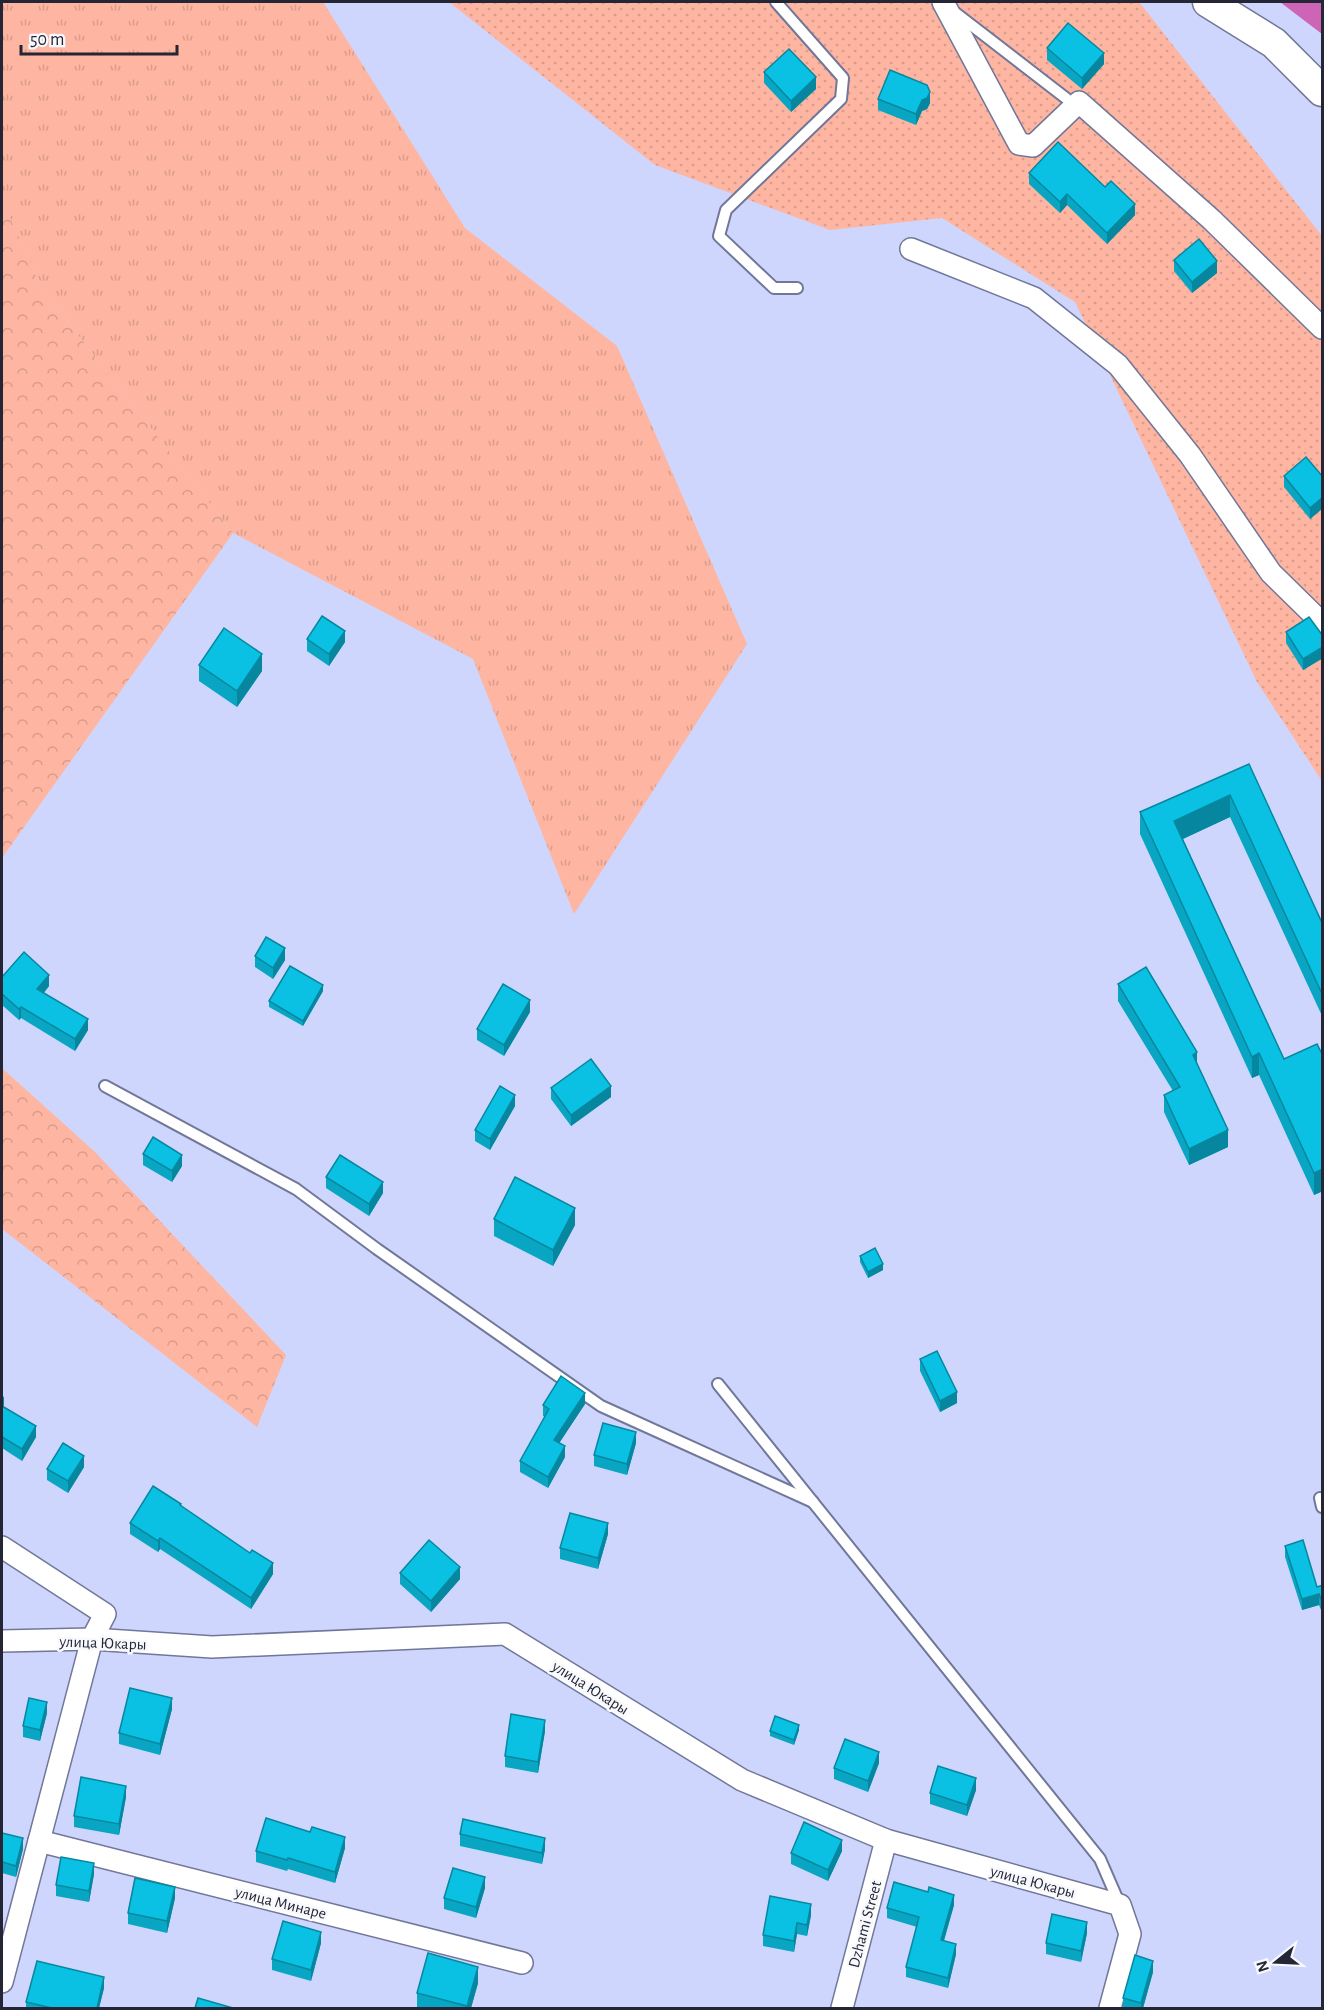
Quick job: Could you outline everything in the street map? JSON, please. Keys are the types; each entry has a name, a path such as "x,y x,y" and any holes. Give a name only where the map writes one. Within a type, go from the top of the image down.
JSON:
{"street":[{"path":"943,2 1019,144 1033,146 1079,102 1212,220 1323,328"},
{"path":"1208,2 1274,43 1323,91"},
{"path":"911,249 1034,298 1118,364 1190,455 1271,573 1323,623"},
{"path":"2,1547 105,1614 92,1639 2,1982"},
{"name":"улица Юкары","path":"2,1641 92,1639 212,1647 505,1634 742,1780 886,1840 1120,1905"},
{"name":"Dzhami Street","path":"842,2008 886,1840"},
{"name":"улица Минаре","path":"39,1841 522,1963"},
{"path":"1110,2008 1130,1934 1120,1905"}],"lane":[{"path":"776,2 843,78 841,99 726,210 719,236 774,288 797,288"},
{"path":"943,2 1066,99"},
{"path":"105,1086 296,1189 377,1249 601,1406 813,1502"},
{"path":"718,1384 1100,1859 1120,1905"}],"green space":[{"path":"2,2 323,2 465,228 617,346 747,644 574,914 473,659 233,533 42,289 2,200"},
{"path":"449,2 1140,3 1322,236 1322,781 1257,682 1075,302 942,218 830,230 655,165"},
{"path":"2,200 42,289 233,533 2,858"},
{"path":"2,1068 95,1152 286,1355 257,1427 2,1229"}],"shaded area":[{"path":"1280,2 1322,2 1322,34"}],"building":[{"path":"1068,23 1104,53 1082,78 1047,48"},
{"path":"789,49 816,77 791,101 764,72"},
{"path":"890,70 927,85 930,92 927,98 922,100 916,114 878,99"},
{"path":"1058,142 1105,187 1111,181 1135,204 1107,233 1067,194 1060,202 1029,173"},
{"path":"1199,239 1217,261 1192,282 1174,260"},
{"path":"1306,457 1323,477 1323,497 1310,508 1284,476"},
{"path":"322,616 345,631 329,654 307,639"},
{"path":"1309,617 1323,636 1323,647 1303,659 1286,632"},
{"path":"224,628 262,654 237,691 199,665"},
{"path":"1249,764 1323,925 1323,996 1230,795 1174,821 1284,1059 1317,1044 1323,1056 1323,1169 1314,1173 1259,1053 1252,1057 1140,812"},
{"path":"266,937 285,948 273,968 255,956"},
{"path":"24,952 49,975 37,989 88,1019 75,1039 21,1007 19,1009 2,994 2,977"},
{"path":"290,966 323,985 303,1021 269,1001"},
{"path":"1146,967 1197,1052 1193,1055 1228,1130 1189,1149 1164,1095 1180,1087 1118,984"},
{"path":"503,984 530,1000 504,1045 477,1029"},
{"path":"591,1059 611,1086 571,1115 551,1088"},
{"path":"500,1086 515,1095 490,1139 475,1130"},
{"path":"153,1137 182,1155 172,1171 143,1154"},
{"path":"340,1155 383,1182 369,1204 326,1177"},
{"path":"515,1177 575,1208 553,1250 494,1219"},
{"path":"875,1248 883,1264 868,1272 860,1256"},
{"path":"937,1351 957,1392 940,1401 920,1359"},
{"path":"561,1376 585,1393 554,1440 565,1446 548,1477 520,1461 549,1409 543,1405"},
{"path":"2,1406 36,1426 22,1449 2,1437"},
{"path":"603,1423 636,1432 627,1464 594,1455"},
{"path":"63,1443 84,1456 68,1481 47,1469"},
{"path":"153,1486 250,1553 252,1550 273,1563 251,1598 160,1538 158,1541 130,1523"},
{"path":"570,1513 608,1523 598,1558 560,1548"},
{"path":"429,1540 460,1567 431,1601 400,1573"},
{"path":"1303,1540 1317,1587 1323,1585 1323,1604 1319,1594 1302,1599 1285,1546"},
{"path":"130,1688 172,1698 160,1744 119,1733"},
{"path":"29,1698 47,1702 40,1730 23,1726"},
{"path":"511,1714 545,1720 538,1762 505,1756"},
{"path":"775,1716 799,1725 794,1740 770,1731"},
{"path":"845,1739 879,1752 868,1781 834,1768"},
{"path":"938,1766 976,1778 967,1805 930,1793"},
{"path":"81,1777 126,1786 119,1824 74,1816"},
{"path":"266,1818 310,1832 312,1827 345,1837 335,1872 256,1851"},
{"path":"463,1819 545,1838 542,1853 460,1834"},
{"path":"804,1822 842,1840 828,1870 791,1853"},
{"path":"2,1833 23,1838 16,1866 2,1862"},
{"path":"61,1857 94,1863 89,1891 56,1885"},
{"path":"453,1868 485,1877 476,1907 444,1898"},
{"path":"135,1878 175,1887 167,1921 128,1913"},
{"path":"894,1882 928,1892 929,1887 954,1895 941,1940 956,1944 948,1978 906,1967 919,1917 887,1908"},
{"path":"770,1896 811,1904 807,1925 797,1923 794,1941 763,1935"},
{"path":"1052,1914 1087,1922 1081,1951 1046,1943"},
{"path":"283,1921 321,1932 311,1970 272,1959"},
{"path":"428,1953 478,1967 467,2006 417,1993"},
{"path":"1135,1955 1153,1961 1141,2003 1123,1998"},
{"path":"37,1961 104,1977 97,2008 52,2008 26,2002"},
{"path":"198,1998 233,2008 195,2008"}]}
